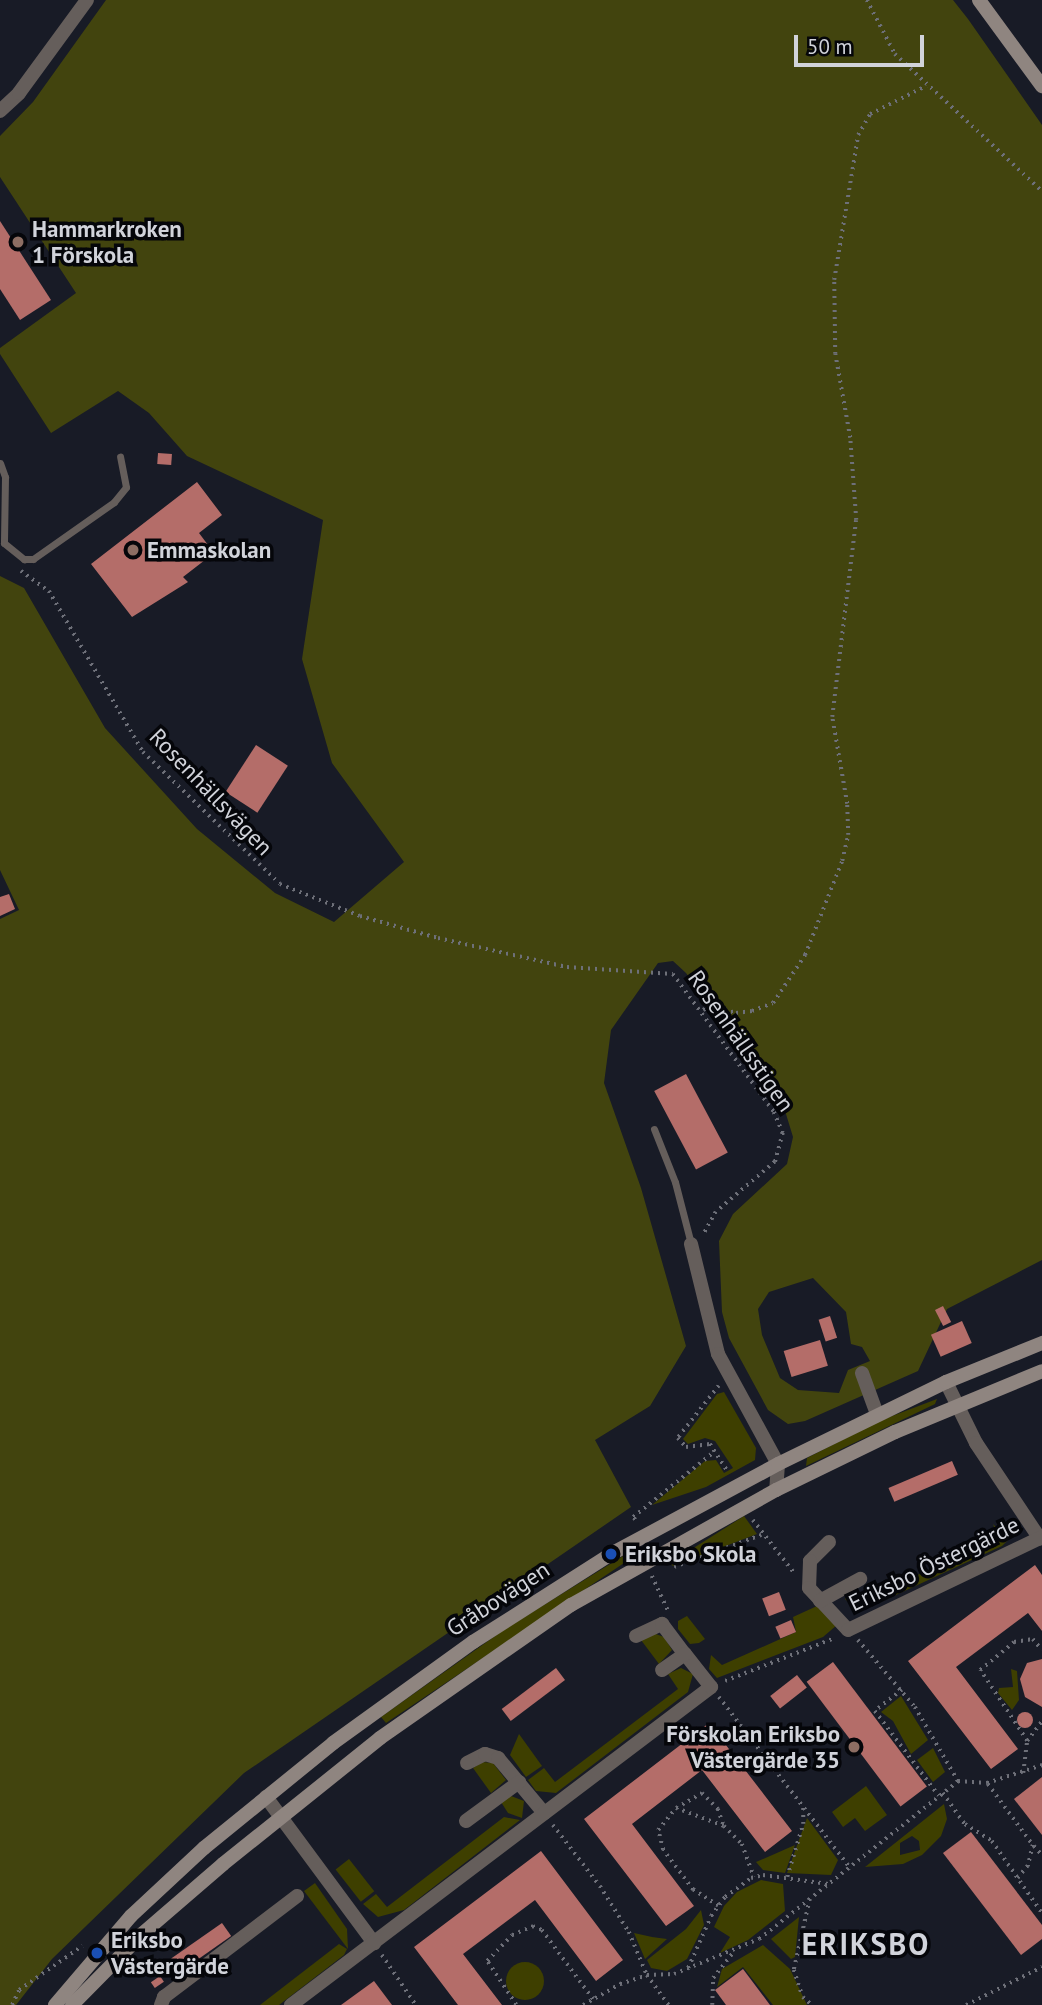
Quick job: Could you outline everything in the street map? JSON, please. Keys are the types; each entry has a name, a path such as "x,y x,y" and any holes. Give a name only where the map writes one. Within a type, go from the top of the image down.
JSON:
{"main road":[{"path":"979,0 1042,86"},
{"name":"Gråbovägen","path":"55,2005 131,1916 265,1797 472,1642 611,1554 778,1464 946,1382 1042,1343"},
{"name":"Gråbovägen","path":"72,2005 142,1934 380,1738 570,1605 776,1490 958,1405 1042,1370"}],"street":[{"path":"0,111 19,93 88,0"},
{"path":"691,1244 709,1323 729,1377 778,1464 776,1490"},
{"path":"862,1373 877,1414"},
{"name":"Eriksbo Östergärde","path":"809,1588 848,1630 1041,1538 976,1443 946,1382"},
{"path":"809,1588 810,1561 829,1542"},
{"name":"Eriksbo Östergärde","path":"820,1601 860,1579"},
{"path":"291,2005 711,1687 662,1624 636,1636"},
{"path":"662,1670 685,1654"},
{"path":"467,1763 485,1754 498,1758 544,1813"},
{"path":"466,1821 519,1782"},
{"path":"265,1797 373,1943"},
{"path":"161,2005 164,1997 296,1896"}],"lane":[{"path":"0,463 5,477 4,543 24,559 33,559 114,502 126,487 120,457"},
{"path":"654,1129 675,1182 691,1244"}],"path":[{"path":"867,0 895,54 926,86 986,136 1042,191"},
{"path":"702,1010 711,1005 736,1013 752,1011 773,1003 805,955 842,861 847,804 832,717 856,520 850,438 835,354 834,280 858,135 870,114 926,86"},
{"name":"Rosenhällsvägen","path":"12,565 49,591 143,752 248,857 300,895 398,928"},
{"name":"Rosenhällsstigen","path":"398,928 567,967 614,973 663,971 673,974 702,1010 774,1112 783,1133 775,1162 716,1212 704,1235 691,1244"},
{"path":"727,1469 715,1451 704,1443 686,1447 678,1438 729,1377"},
{"path":"635,1520 633,1517 715,1451"},
{"path":"752,1519 761,1535 809,1588"},
{"path":"667,1565 685,1563 761,1535"},
{"path":"651,1574 662,1597"},
{"path":"848,1630 711,1687 851,1868"},
{"name":"Eriksbo Östergärde","path":"848,1630 902,1690 958,1781"},
{"path":"1027,1741 980,1670 1014,1642 1032,1639 1042,1650"},
{"path":"902,1690 875,1711 965,1824 992,1841 1042,1913"},
{"path":"1023,1773 1027,1741 1042,1721"},
{"path":"583,2005 647,1975 687,1970 759,1939 958,1781 987,1783 1042,1765"},
{"path":"987,1783 1042,1855"},
{"path":"718,1906 694,1891 663,1850 658,1830 676,1808 702,1793 718,1809 724,1826"},
{"path":"787,1878 803,1824 803,1805"},
{"path":"676,1808 724,1826 742,1844 754,1877"},
{"path":"544,1813 600,1886 629,1932 647,1975 669,2005"},
{"path":"1018,1878 1028,1866 1033,1845"},
{"path":"687,1970 718,1906 754,1877 829,1884"},
{"path":"810,1898 794,1970 803,1997 812,2005"},
{"path":"516,2005 486,1961 512,1935 533,1926 542,1930 593,1999"},
{"path":"373,1943 416,2005"},
{"path":"12,2005 19,1990 82,1946"},
{"path":"712,2005 713,1978 734,1951"},
{"path":"966,2005 1042,1967"}],"shaded area":[{"path":"106,0 953,0 1042,125 1042,1260 947,1309 918,1371 805,1421 788,1424 768,1410 729,1338 722,1312 719,1241 733,1214 787,1164 793,1137 786,1114 686,973 673,961 658,963 611,1030 604,1083 641,1188 686,1346 650,1406 595,1440 631,1507 244,1773 52,1959 16,2005 0,2005 0,919 19,910 0,870 0,576 24,588 105,728 197,829 275,893 334,922 404,862 332,763 302,659 323,520 187,456 149,413 118,391 51,433 0,354 0,348 76,293 0,177 0,136 33,102","holes":["813,1278 846,1312 851,1344 862,1347 870,1361 848,1370 839,1393 798,1390 780,1378 762,1335 758,1309 769,1292"]},
{"path":"724,1392 756,1448 755,1460 706,1487 652,1505 705,1461 716,1460 724,1473 733,1468 715,1441 705,1438 688,1444 683,1439 717,1394"},
{"path":"937,1399 935,1404 806,1466 807,1458 879,1421"},
{"path":"744,1516 757,1534 673,1566 670,1563"},
{"path":"993,1524 1008,1540 1002,1546 859,1612 845,1599 852,1590 859,1602 998,1538"},
{"path":"636,1548 639,1552 627,1561 386,1723 381,1717 505,1629"},
{"path":"817,1606 837,1625 823,1637 717,1678 709,1669 711,1655 722,1665 796,1632 793,1617"},
{"path":"687,1616 705,1639 699,1643 690,1644 678,1629 678,1621"},
{"path":"653,1633 664,1637 672,1650 659,1664 641,1640"},
{"path":"681,1668 693,1674 688,1692 556,1793 536,1791 528,1780 544,1768 555,1782 678,1689 668,1674"},
{"path":"1011,1669 1017,1671 1019,1700 1012,1710 998,1693 999,1688 1013,1687"},
{"path":"901,1696 928,1740 911,1754 893,1721 881,1712"},
{"path":"519,1734 542,1766 526,1777 510,1755"},
{"path":"933,1748 945,1772 933,1782 917,1760"},
{"path":"482,1762 493,1763 506,1780 491,1793 473,1768"},
{"path":"866,1786 887,1815 865,1831 855,1818 843,1827 832,1812"},
{"path":"511,1796 524,1801 522,1818 508,1813 501,1802"},
{"path":"944,1804 947,1819 941,1836 922,1855 903,1864 865,1867","holes":["912,1836 919,1841 920,1850 900,1855 900,1843"]},
{"path":"504,1817 520,1820 404,1910 378,1917 363,1904 376,1894 387,1907"},
{"path":"807,1818 838,1860 831,1875 787,1873"},
{"path":"795,1845 785,1873 763,1870 756,1862"},
{"path":"349,1859 374,1891 361,1902 336,1869"},
{"path":"761,1880 783,1884 785,1911 748,1940 720,1953 730,1937 714,1927 724,1906 737,1892"},
{"path":"315,1883 347,1929 348,1949 304,1891"},
{"path":"701,1910 704,1925 687,1959 667,1971 651,1968 647,1960 686,1929"},
{"path":"799,1917 795,1957 791,1959 771,1939"},
{"path":"634,1933 652,1937 667,1939 645,1959"},
{"path":"339,1944 347,1949 344,1955 279,2005 260,2005"},
{"path":"763,1945 790,1969 807,2005 773,2005 743,1967 717,1987 722,1969"},
{"path":"525,1962 538,1968 544,1981 538,1994 525,2000 512,1994 506,1981 512,1968"}],"building":[{"path":"0,221 51,300 20,320 0,289"},
{"path":"158,453 172,454 171,465 157,464"},
{"path":"197,482 222,515 199,533 214,553 183,577 188,582 132,617 91,564"},
{"path":"256,745 288,766 257,813 226,792"},
{"path":"9,894 15,909 0,916 0,897"},
{"path":"686,1074 728,1153 696,1169 654,1091"},
{"path":"943,1306 951,1322 943,1326 935,1310"},
{"path":"830,1316 837,1338 826,1342 819,1320"},
{"path":"962,1321 972,1343 941,1357 931,1335"},
{"path":"820,1340 828,1366 792,1377 784,1351"},
{"path":"952,1461 958,1475 894,1502 888,1488"},
{"path":"1035,1565 1042,1575 1042,1631 1028,1613 956,1667 1018,1749 991,1769 908,1661"},
{"path":"779,1592 786,1610 769,1616 762,1598"},
{"path":"791,1620 796,1632 780,1639 775,1627"},
{"path":"1042,1659 1042,1707 1025,1697 1020,1679 1027,1663"},
{"path":"833,1662 927,1787 901,1806 807,1682"},
{"path":"556,1668 565,1680 511,1721 502,1709"},
{"path":"797,1675 807,1688 780,1709 770,1696"},
{"path":"1022,1712 1028,1712 1033,1720 1031,1726 1022,1728 1017,1723 1017,1717"},
{"path":"709,1723 792,1831 765,1852 702,1770 632,1824 694,1906 666,1926 584,1819"},
{"path":"1042,1777 1042,1835 1014,1799"},
{"path":"971,1832 1042,1925 1042,1939 1021,1955 943,1853"},
{"path":"541,1851 623,1960 596,1981 535,1900 463,1954 502,2005 458,2005 414,1947"},
{"path":"222,1923 231,1936 175,1976 165,1963"},
{"path":"743,1969 770,2005 726,2005 715,1990"},
{"path":"160,1976 164,1982 155,1988 151,1982"},
{"path":"374,1981 392,2005 341,2005"}],"place":[{"name":"Hammarkroken 1 Förskola","path":"18,242"},
{"name":"Emmaskolan","path":"133,550"},
{"name":"Eriksbo Skola","path":"611,1554"},
{"name":"Förskolan Eriksbo Västergärde 35","path":"854,1747"},
{"name":"Eriksbo Västergärde","path":"97,1953"}],"district":[{"name":"ERIKSBO","path":"866,1944"}]}
